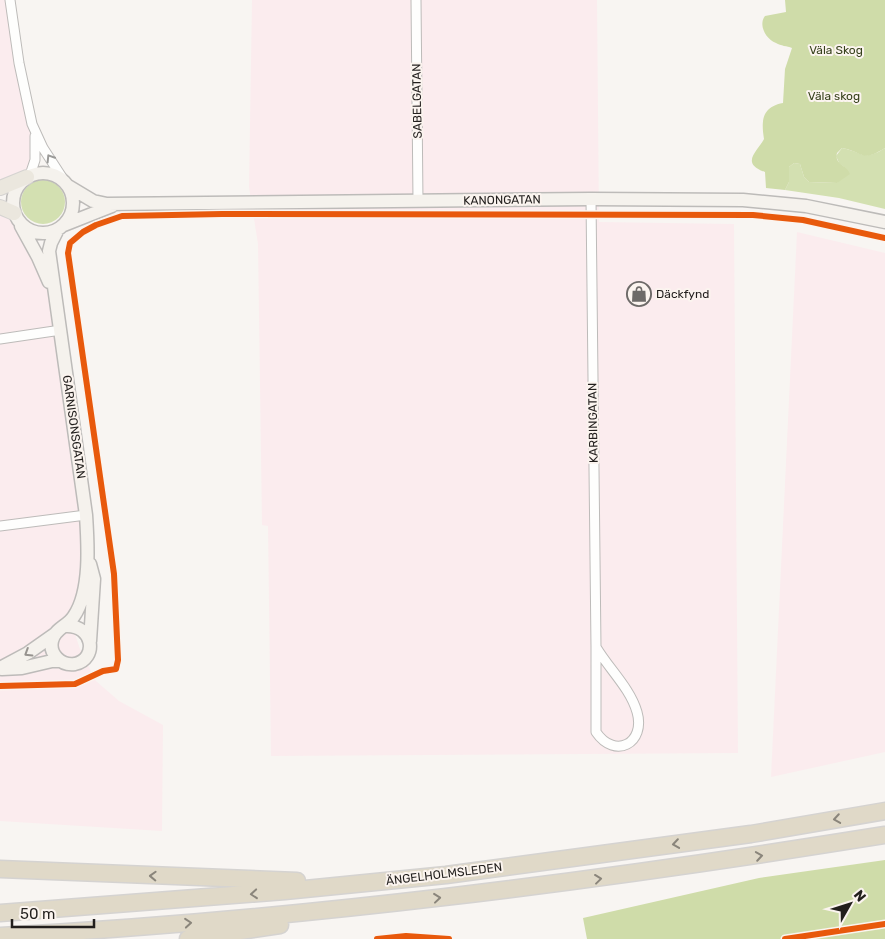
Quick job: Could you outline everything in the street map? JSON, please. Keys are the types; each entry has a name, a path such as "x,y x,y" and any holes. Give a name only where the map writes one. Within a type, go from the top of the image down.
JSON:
{"highway":[{"name":"ÄNGELHOLMSLEDEN","path":"0,913 276,892 446,875 751,834 885,812"},
{"name":"ÄNGELHOLMSLEDEN","path":"0,936 222,920 410,901 634,874 885,836"},
{"path":"0,869 359,884"},
{"path":"188,939 269,926 354,917 410,901"}],"main road":[{"path":"0,188 28,176"},
{"path":"0,207 16,217"}],"street":[{"path":"10,0 26,101 35,133 35,160 28,176 15,189 12,205 16,217 23,226 36,233 44,233 61,227 72,213 73,199 67,184 35,133"},
{"name":"SABELGATAN","path":"416,0 418,201"},
{"path":"28,176 37,173 52,174 67,184"},
{"name":"KANONGATAN","path":"67,184 93,201 117,204 592,199 743,200 828,209 885,222"},
{"name":"KARBINGATAN","path":"592,199 596,732 608,743 619,747 625,746 636,734 639,722 637,711 627,691 596,647"},
{"name":"KANONGATAN","path":"61,227 117,204"},
{"name":"GARNISONSGATAN","path":"16,217 34,248 56,300"},
{"name":"GARNISONSGATAN","path":"0,668 28,653 66,626 75,616 85,584 88,554 86,515 49,251 51,243 61,227"},
{"path":"0,339 61,330"},
{"path":"0,526 86,515"},
{"name":"GARNISONSGATAN","path":"0,668 22,668 43,662 60,661 67,664 75,664 82,661 87,655 90,648 94,579 88,554"},
{"path":"66,626 81,628 90,640"},
{"path":"55,634 52,641 52,649 60,661"}],"shaded area":[{"path":"0,0 7,0 32,133 32,159 25,173 0,185"},
{"path":"252,0 597,0 599,222 734,224 738,753 271,756 268,526 262,525 258,244 249,187"},
{"path":"0,211 15,221 28,240 53,300 83,519 86,575 75,634 80,649 96,681 119,701 163,725 162,831 0,821"},
{"path":"797,232 885,253 885,752 771,777"}],"green space":[{"name":"Väla skog","path":"785,0 885,0 885,148 867,156 842,148 837,153 837,160 850,174 837,183 809,182 804,177 800,164 794,163 789,167 789,182 785,190 766,188 765,172 753,165 752,157 764,139 764,115 771,108 783,103 785,69 792,48 772,41 766,35 762,23 765,16 786,12"},
{"path":"842,148 867,155 885,148 885,209 839,198 785,190 789,182 789,167 794,163 800,164 804,177 809,182 837,183 844,167 839,163 836,156"},
{"path":"39,180 47,180 59,186 65,202 59,218 47,224 39,224 27,218 21,206 21,198 27,186"},
{"path":"885,860 885,939 587,939 583,918 759,878"}],"cycle path":[{"path":"0,686 75,684 103,671 116,669 118,660 114,574 68,253 70,243 83,232 96,225 122,216 222,214 753,215 803,220 885,238"},
{"path":"785,939 885,924"},
{"path":"377,939 406,936 449,939"}],"place":[{"name":"Däckfynd","path":"639,294"}],"park label":[{"name":"Väla Skog","path":"836,50"}]}
